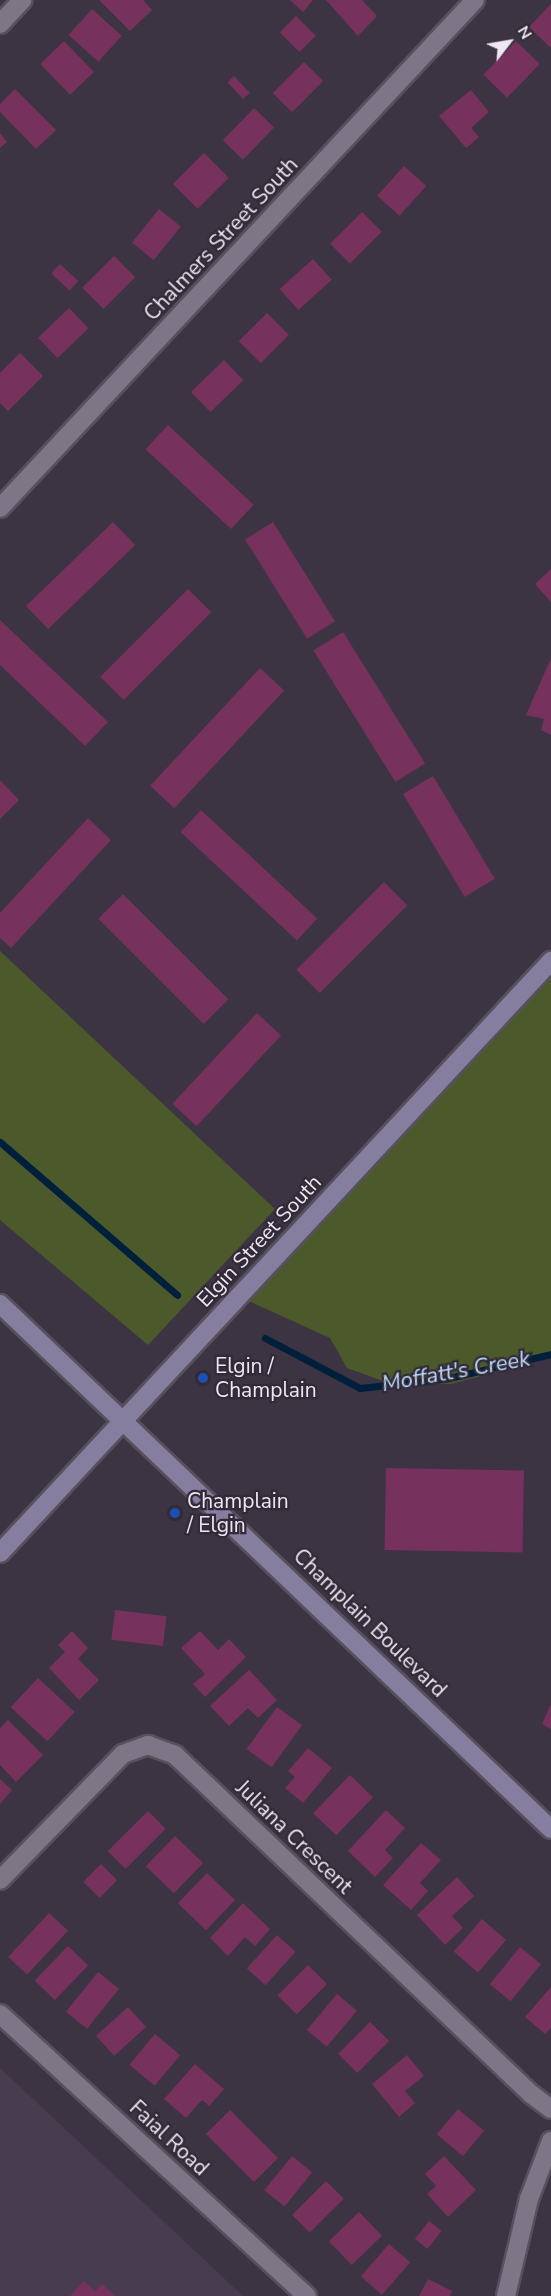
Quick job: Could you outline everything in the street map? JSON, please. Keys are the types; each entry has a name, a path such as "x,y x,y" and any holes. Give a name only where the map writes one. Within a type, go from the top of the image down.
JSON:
{"street":[{"path":"0,24 22,0"},
{"name":"Chalmers Street South","path":"0,508 475,0"},
{"name":"Elgin Street South","path":"0,1553 551,961"},
{"name":"Champlain Boulevard","path":"0,1304 551,1829"},
{"name":"Juliana Crescent","path":"0,1880 123,1754 148,1745 175,1755 531,2094 551,2109"},
{"name":"Faial Road","path":"0,2014 307,2296"},
{"path":"506,2296 529,2199 551,2141"}],"shaded area":[{"path":"0,2068 243,2296 0,2296"}],"green space":[{"path":"0,951 275,1209 148,1345 0,1220"},
{"path":"551,963 551,1357 451,1384 383,1381 347,1368 330,1338 240,1297"}],"building":[{"path":"99,0 143,0 152,10 130,31"},
{"path":"290,0 313,0 303,12"},
{"path":"326,0 362,0 377,16 358,36"},
{"path":"551,4 551,48 529,27"},
{"path":"92,9 122,36 98,62 69,35"},
{"path":"296,16 316,36 300,52 280,32"},
{"path":"64,41 94,72 70,95 40,64"},
{"path":"516,41 540,64 507,98 483,75"},
{"path":"304,62 323,81 292,112 273,93"},
{"path":"234,76 250,93 243,99 227,82"},
{"path":"15,89 56,130 36,149 0,112 0,104"},
{"path":"471,90 489,112 471,128 479,137 466,148 439,116"},
{"path":"254,108 274,127 243,160 223,140"},
{"path":"0,133 7,142 0,148"},
{"path":"204,153 229,178 198,209 173,184"},
{"path":"404,166 426,186 400,216 377,196"},
{"path":"159,209 181,227 154,260 132,242"},
{"path":"362,212 382,232 350,264 330,244"},
{"path":"114,256 135,277 103,309 82,288"},
{"path":"313,259 332,280 298,310 280,289"},
{"path":"60,264 78,281 69,291 51,274"},
{"path":"69,308 88,328 58,358 38,338"},
{"path":"267,313 289,335 261,363 239,341"},
{"path":"20,353 43,376 8,411 0,403 0,373"},
{"path":"224,360 243,380 210,412 191,392"},
{"path":"168,425 254,505 231,529 145,449"},
{"path":"113,522 135,545 48,629 26,606"},
{"path":"273,522 335,621 307,639 245,539"},
{"path":"551,569 551,602 535,584"},
{"path":"188,589 211,612 124,700 100,677"},
{"path":"0,620 108,722 85,746 0,665"},
{"path":"343,632 425,763 395,782 313,651"},
{"path":"551,658 551,735 541,730 544,719 526,715"},
{"path":"260,668 284,691 174,808 150,786"},
{"path":"433,776 495,879 465,897 403,794"},
{"path":"0,780 19,800 0,819"},
{"path":"201,810 317,918 297,940 181,832"},
{"path":"88,818 111,840 11,948 0,938 0,913"},
{"path":"384,882 407,905 320,993 296,970"},
{"path":"123,894 228,999 204,1024 98,919"},
{"path":"257,1013 281,1036 197,1126 172,1104"},
{"path":"386,1468 524,1470 523,1552 385,1550"},
{"path":"115,1610 167,1616 163,1646 111,1640"},
{"path":"72,1631 88,1648 78,1659 99,1680 79,1700 49,1668 65,1652 58,1645"},
{"path":"200,1631 218,1650 229,1639 246,1657 205,1697 193,1684 205,1674 181,1648"},
{"path":"249,1670 277,1700 258,1718 248,1708 229,1726 210,1706"},
{"path":"38,1678 75,1712 47,1741 11,1707"},
{"path":"551,1704 551,1729 542,1724"},
{"path":"277,1707 302,1725 272,1767 246,1749"},
{"path":"8,1720 43,1755 16,1782 0,1765 0,1728"},
{"path":"308,1748 332,1768 303,1803 285,1788 295,1777 288,1771"},
{"path":"350,1775 373,1797 336,1835 313,1813"},
{"path":"0,1779 12,1790 0,1804"},
{"path":"386,1810 405,1828 385,1850 393,1858 375,1877 348,1851"},
{"path":"148,1811 166,1829 125,1869 108,1851"},
{"path":"175,1836 203,1863 174,1893 146,1866"},
{"path":"421,1843 441,1860 420,1883 428,1891 411,1910 383,1885"},
{"path":"101,1864 117,1880 100,1898 83,1882"},
{"path":"207,1873 235,1900 206,1930 178,1903"},
{"path":"457,1877 474,1896 452,1916 463,1928 445,1945 417,1915"},
{"path":"243,1903 270,1929 255,1946 245,1937 228,1956 210,1938"},
{"path":"49,1913 68,1931 27,1975 8,1957"},
{"path":"482,1919 506,1940 478,1972 454,1951"},
{"path":"277,1935 296,1952 265,1985 247,1968"},
{"path":"68,1946 88,1965 55,2000 35,1981"},
{"path":"520,1947 541,1964 511,2001 490,1984"},
{"path":"308,1965 327,1984 297,2014 278,1995"},
{"path":"98,1972 119,1989 87,2029 66,2012"},
{"path":"551,1987 551,2028 545,2034 525,2017"},
{"path":"337,1994 357,2011 327,2047 307,2030"},
{"path":"128,2007 146,2027 114,2056 96,2036"},
{"path":"370,2022 389,2041 357,2073 338,2054"},
{"path":"155,2034 180,2055 155,2086 129,2065"},
{"path":"407,2055 424,2076 405,2091 415,2103 399,2117 372,2084"},
{"path":"195,2064 224,2089 209,2106 202,2100 186,2118 164,2099"},
{"path":"458,2109 484,2131 463,2156 437,2134"},
{"path":"230,2110 278,2158 254,2182 206,2134"},
{"path":"292,2156 312,2172 285,2207 264,2190"},
{"path":"444,2156 476,2190 448,2217 427,2194 436,2186 425,2174"},
{"path":"326,2181 344,2199 310,2233 292,2215"},
{"path":"359,2212 382,2236 352,2265 329,2241"},
{"path":"429,2221 442,2231 427,2249 415,2239"},
{"path":"389,2244 410,2262 382,2295 361,2276"},
{"path":"428,2279 452,2291 450,2296 419,2296"},
{"path":"84,2281 95,2291 102,2284 115,2296 70,2296"}],"waterway":[{"name":"Moffatt's Creek","path":"0,1142 177,1295"},
{"name":"Moffatt's Creek","path":"265,1338 360,1388 449,1378 551,1354"}],"place":[{"name":"Elgin / Champlain","path":"203,1378"},
{"name":"Champlain / Elgin","path":"175,1513"}]}
